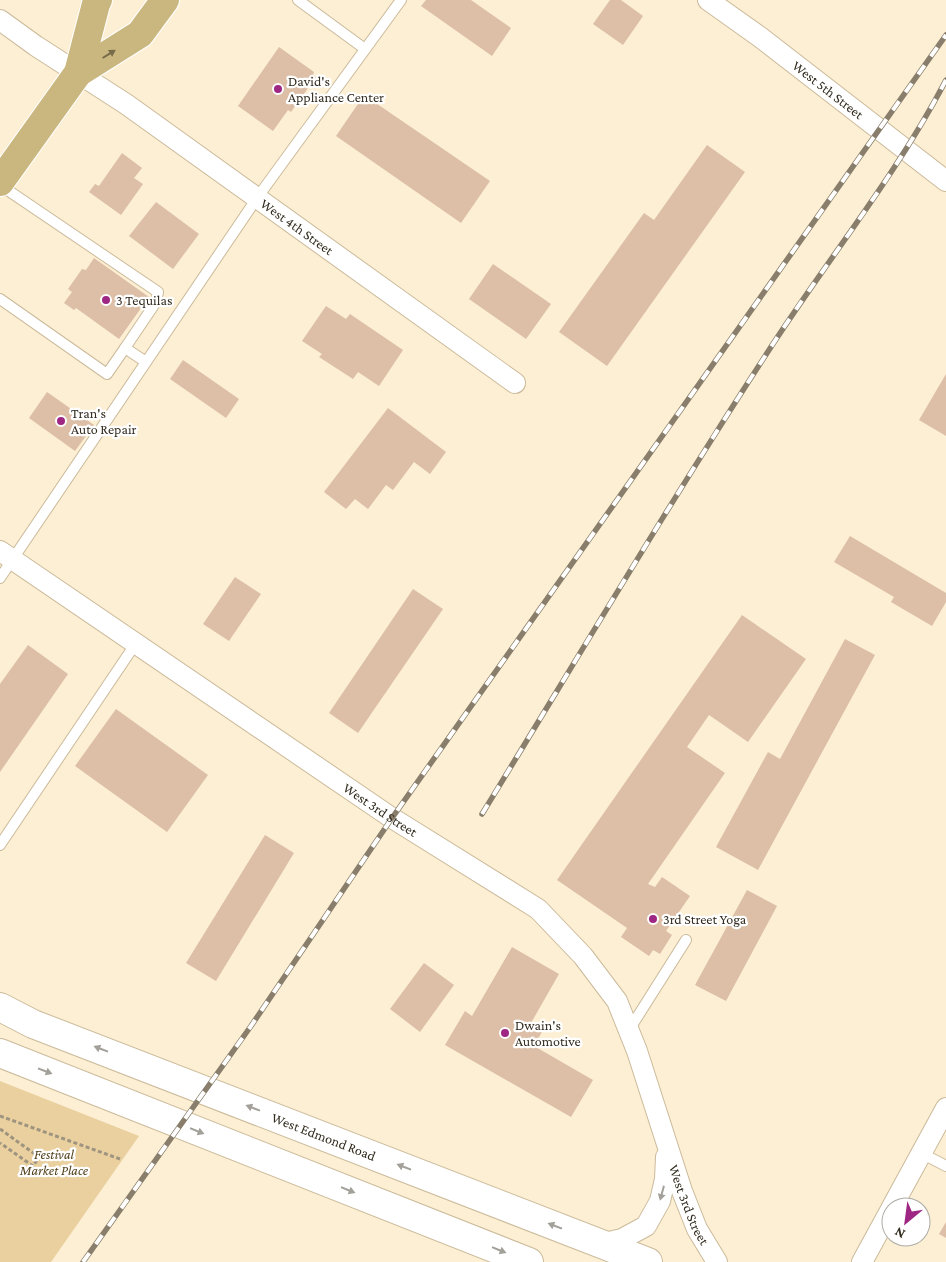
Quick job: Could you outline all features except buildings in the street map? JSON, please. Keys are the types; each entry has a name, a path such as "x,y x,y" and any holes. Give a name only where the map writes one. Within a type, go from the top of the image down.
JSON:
{"main road":[{"path":"0,184 78,73 98,0"},
{"path":"78,73 140,34 165,0"},
{"name":"West Edmond Road","path":"0,1007 33,1024 648,1262"},
{"path":"0,1053 529,1262"}],"street":[{"name":"West 5th Street","path":"708,0 760,37 946,181"},
{"name":"West 4th Street","path":"0,20 36,46 126,104 515,383"},
{"name":"West 3rd Street","path":"6,555 392,818 538,908 583,956 617,1001 637,1050 666,1145 697,1229 717,1262"},
{"path":"898,1197 946,1108"},
{"name":"West 3rd Street","path":"601,1244 622,1239 646,1226 660,1201 666,1178 666,1145"},
{"path":"862,1262 881,1228"}],"lane":[{"path":"298,0 365,49"},
{"path":"0,578 6,555 146,362 257,198 401,0"},
{"path":"0,184 158,292 156,302 107,374 0,299"},
{"path":"125,348 146,362"},
{"path":"0,845 136,643"},
{"path":"629,1031 686,940"},
{"path":"922,1153 946,1166"}],"path":[{"path":"0,1116 120,1159"},
{"path":"0,1129 39,1157 33,1166 0,1142"}],"green space":[{"name":"Festival Market Place","path":"0,1081 139,1136 51,1262 0,1262"}],"railway":[{"path":"83,1262 251,1026 392,818 946,35"},
{"path":"482,814 732,407 791,316 883,184 946,80"}],"place":[{"name":"David's Appliance Center","path":"278,89"},
{"name":"3 Tequilas","path":"106,300"},
{"name":"Tran's Auto Repair","path":"61,421"},
{"name":"3rd Street Yoga","path":"653,919"},
{"name":"Dwain's Automotive","path":"505,1033"}]}
